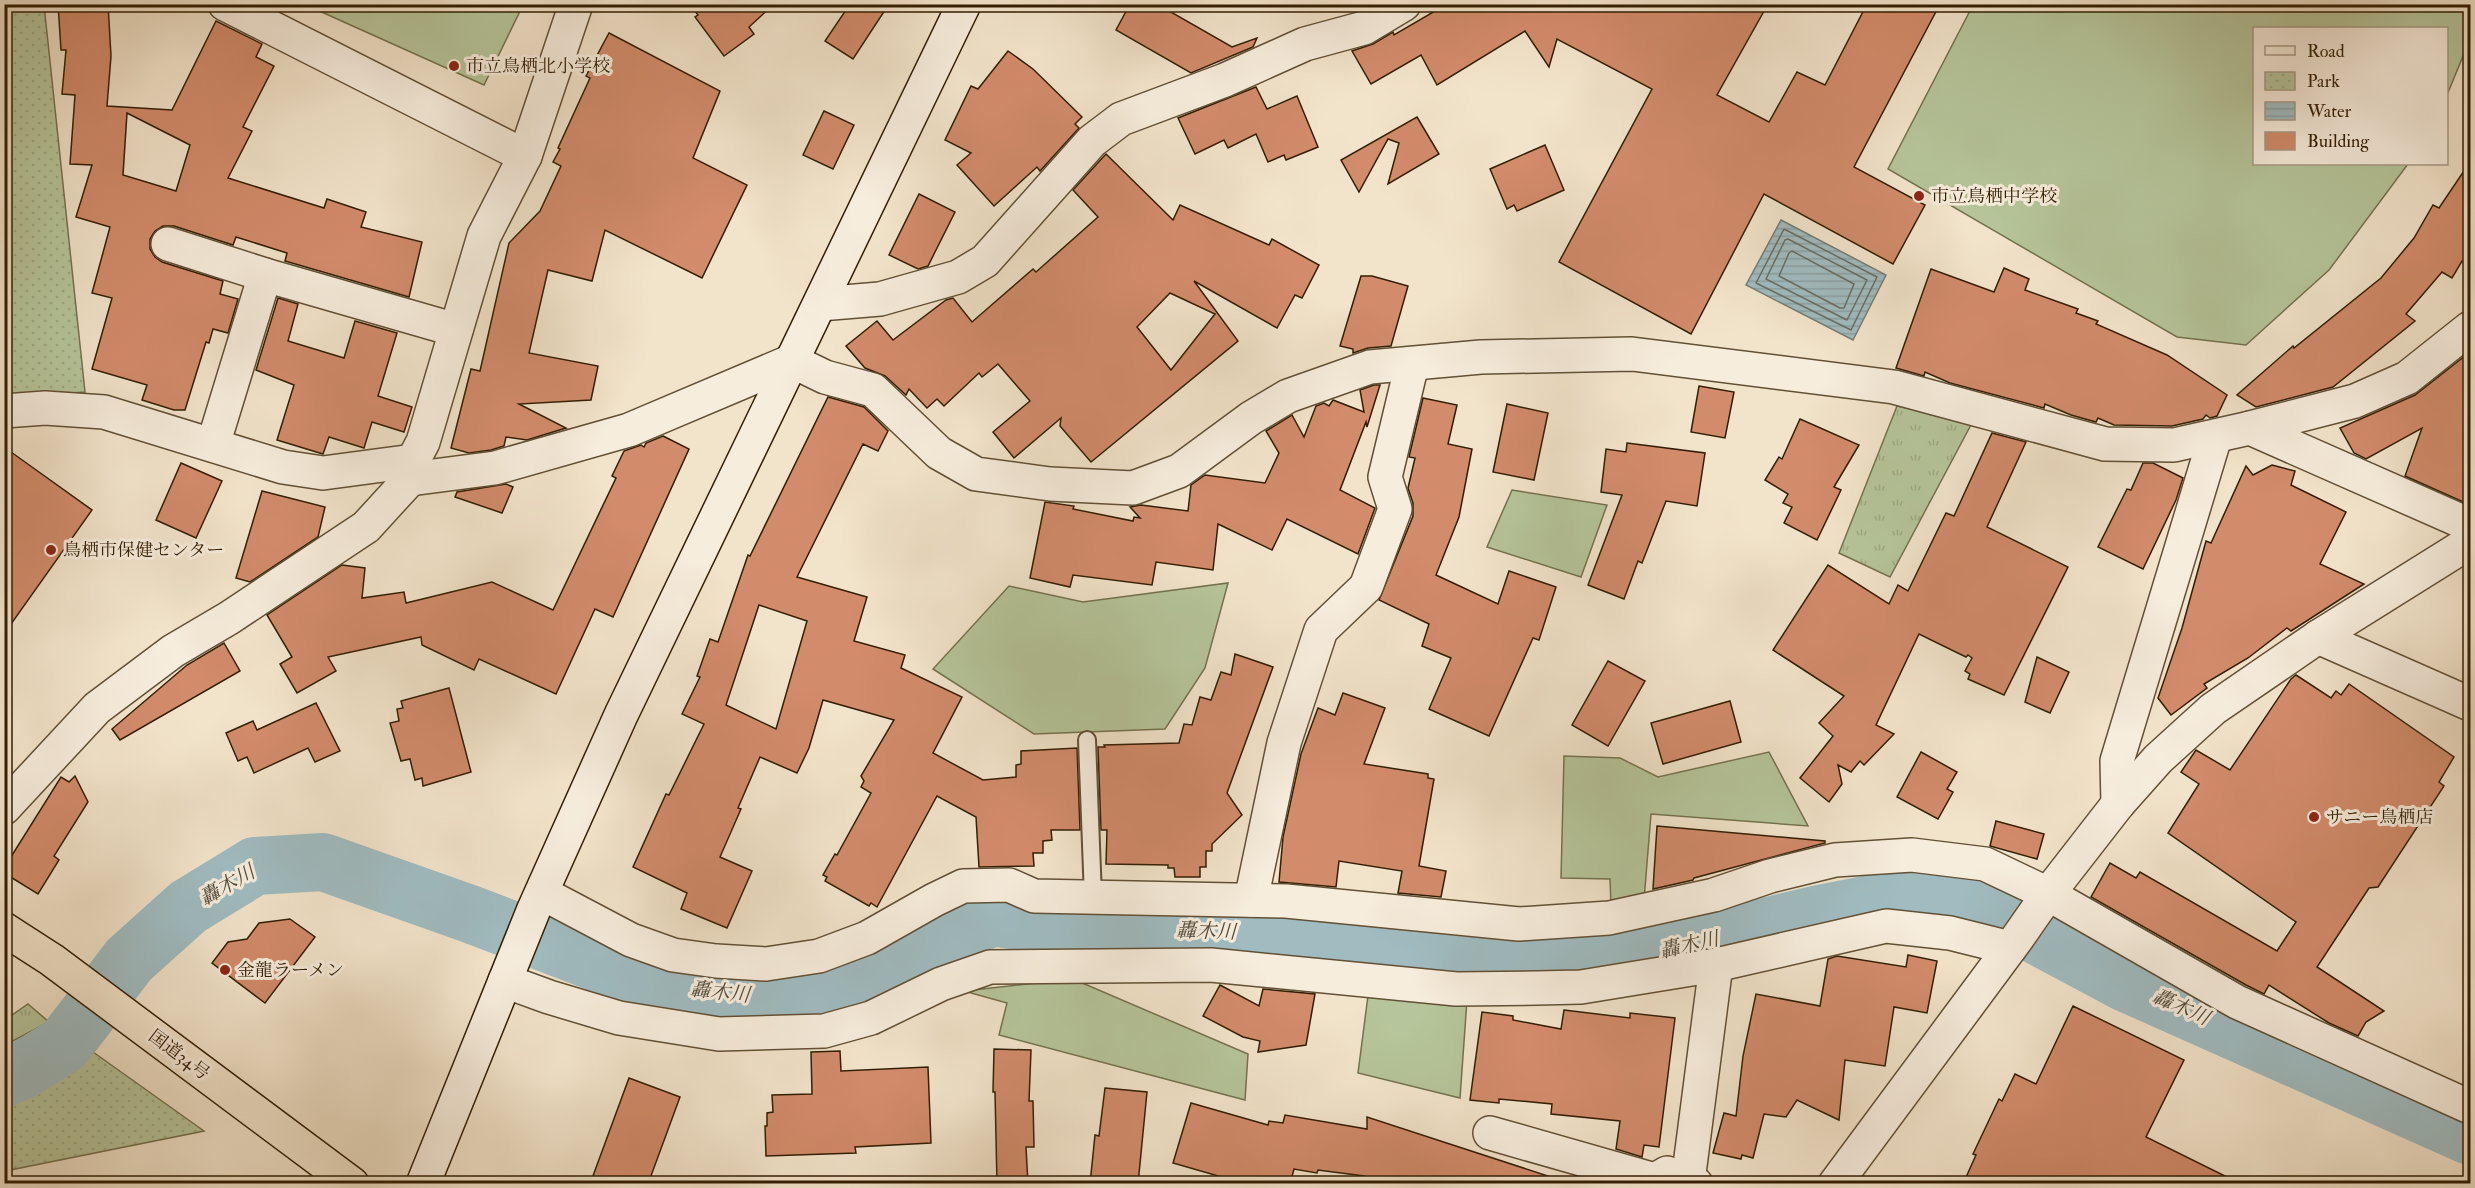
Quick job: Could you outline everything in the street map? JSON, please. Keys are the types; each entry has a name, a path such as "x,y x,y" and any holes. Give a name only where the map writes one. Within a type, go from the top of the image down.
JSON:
{"highway":[{"name":"国道34号","path":"4,929 52,960 352,1184"}],"street":[{"path":"225,4 525,156"},
{"path":"4,808 97,708 173,651 229,618 366,527 412,470 423,442 484,236 525,156 576,4"},
{"path":"423,1184 538,901 621,715 964,4"},
{"path":"820,304 880,300 958,277 985,261 1092,141 1121,119 1225,80 1305,44 1364,28 1404,4"},
{"path":"168,244 265,275 456,330"},
{"path":"213,445 265,275"},
{"path":"4,411 45,408 104,412 283,467 323,472 495,468 629,430 792,361 825,377 873,390 939,453 976,474 1050,484 1133,488 1179,471 1251,418 1288,396 1370,367 1481,357 1632,354 1894,387 2105,444 2174,445 2215,437 2355,401 2407,378 2470,328"},
{"path":"1251,900 1284,743 1321,630 1366,587 1395,509 1384,477 1412,364"},
{"path":"2250,428 2470,525"},
{"path":"2118,804 2117,761 2215,437"},
{"path":"1835,1184 2048,894 2118,804 2158,759 2213,709 2318,637 2470,542"},
{"path":"2318,637 2470,704"},
{"path":"538,901 673,955 716,961 766,964 819,956 867,938 963,886 1009,885 1034,896 1286,901 1519,924 1609,918 1714,895 1770,876 1835,860 1912,855 1985,864 2048,894 2237,1002 2470,1107"},
{"path":"507,975 549,998 619,1018 719,1034 824,1031 871,1018 942,984 990,967 1211,965 1456,989 1581,987 1716,965 1886,926 1950,933 2013,944"},
{"path":"1490,1133 1655,1180 1666,1173 1692,1182 1716,965"}],"lane":[{"path":"1087,740 1093,897"}],"green space":[{"path":"5,5 44,5 85,392 5,398"},
{"path":"306,5 523,5 484,85"},
{"path":"1973,5 2470,5 2470,39 2448,93 2448,27 2253,27 2253,165 2407,165 2329,270 2246,345 2177,337 1888,169"},
{"path":"1897,406 1973,421 1890,577 1839,553"},
{"path":"1512,490 1607,505 1581,577 1487,547"},
{"path":"1228,583 1205,668 1165,729 1034,734 933,669 1009,586 1083,602"},
{"path":"1769,752 1808,826 1651,814 1644,900 1611,906 1610,879 1561,878 1564,756 1620,758 1658,777"},
{"path":"1073,979 1248,1054 1245,1100 999,1035 1007,1003 964,991"},
{"path":"1369,988 1467,1000 1460,1098 1358,1073"},
{"path":"28,1004 49,1022 5,1045 5,1020"},
{"path":"93,1052 204,1131 5,1171 5,1103 24,1095"}],"water":[{"path":"1781,220 1886,275 1853,340 1746,285"}],"building":[{"path":"58,4 108,4 111,56 107,106 172,110 216,21 262,44 256,57 274,66 243,127 252,131 228,178 324,208 327,199 366,212 361,227 422,242 409,297 285,261 287,253 236,237 233,245 174,226 163,226 155,231 150,239 150,249 155,257 162,262 223,281 220,294 238,299 228,333 213,329 209,343 206,342 185,410 174,410 142,400 147,385 92,369 112,298 92,293 110,227 76,217 92,165 70,164 75,95 62,94 66,50 61,50","holes":["127,113 190,145 176,191 123,175"]},
{"path":"690,4 774,4 749,27 754,34 724,56 695,17 698,15"},
{"path":"850,4 889,4 853,59 825,41"},
{"path":"1130,4 1157,4 1232,47 1257,38 1253,47 1191,73 1116,30"},
{"path":"1447,4 1768,4 1717,95 1769,122 1797,72 1825,85 1867,4 1940,4 1854,167 1925,205 1893,264 1764,194 1691,334 1559,262 1652,89 1557,39 1549,67 1525,31 1437,85 1421,55 1371,84 1352,51 1373,44 1393,32 1394,35"},
{"path":"609,33 720,91 693,158 747,185 702,278 605,230 592,281 548,270 529,353 598,366 591,400 519,404 566,428 527,440 506,437 504,446 491,450 469,453 451,448 471,369 480,371 509,243 540,211 561,166 553,162 560,149 558,148 590,78 586,76"},
{"path":"1008,51 1033,69 1082,117 1075,124 1079,128 1040,171 1037,167 994,206 957,165 971,153 945,140 971,86 978,89"},
{"path":"1256,87 1267,109 1297,96 1318,147 1286,160 1284,155 1268,162 1256,134 1228,148 1224,140 1195,154 1178,118"},
{"path":"824,111 854,125 833,169 803,155"},
{"path":"1417,117 1439,154 1388,184 1399,143 1388,139 1359,192 1341,160"},
{"path":"1545,145 1564,190 1517,211 1514,205 1507,209 1490,169"},
{"path":"1106,154 1173,220 1180,205 1269,245 1272,239 1319,265 1302,298 1295,295 1277,328 1194,281 1238,341 1091,462 1060,426 1061,418 1014,458 993,432 1030,401 998,364 982,377 979,373 944,406 937,399 927,408 909,389 906,395 885,376 865,368 846,346 877,321 893,340 946,300 953,298 972,322 1033,269 1036,272 1098,217 1073,190","holes":["1170,293 1215,314 1171,370 1137,327"]},
{"path":"2470,162 2470,266 2462,261 2452,278 2442,272 2406,314 2415,321 2333,387 2256,407 2237,395 2293,346 2294,348 2381,278 2414,238 2433,205 2439,208"},
{"path":"919,194 955,212 928,266 918,269 889,255"},
{"path":"2004,268 2029,279 2025,290 2078,309 2076,313 2098,321 2096,324 2167,355 2227,395 2217,416 2210,418 2206,415 2203,419 2172,426 2114,425 2098,418 2096,422 2071,415 2045,404 2044,408 1950,383 1925,372 1924,376 1896,368 1931,269 1994,292"},
{"path":"1361,276 1372,276 1408,286 1391,346 1368,348 1353,353 1353,349 1340,346"},
{"path":"278,298 298,304 288,341 344,358 355,321 397,333 378,396 412,407 404,432 372,422 364,448 329,437 323,454 277,440 294,385 256,370"},
{"path":"2470,352 2470,505 2405,476 2422,428 2366,459 2354,453 2340,428 2415,395"},
{"path":"1380,385 1367,427 1366,422 1340,490 1375,508 1358,554 1287,519 1272,550 1218,524 1213,570 1156,562 1152,585 1073,575 1070,587 1030,578 1045,502 1074,506 1073,509 1133,521 1134,517 1140,518 1130,507 1141,505 1188,511 1191,485 1205,475 1265,483 1279,453 1266,431 1292,415 1304,437 1316,406 1324,403 1329,406 1333,400 1364,412 1360,390"},
{"path":"1699,386 1734,392 1725,438 1691,432"},
{"path":"828,397 864,407 888,431 878,451 863,444 797,577 867,597 854,641 905,655 901,668 962,697 933,753 983,780 1016,777 1016,765 1021,764 1021,751 1077,748 1080,830 1051,830 1052,840 1043,841 1043,853 1033,853 1034,866 979,867 976,817 937,796 877,907 871,903 869,906 825,881 827,877 823,875 835,854 837,855 871,793 861,787 864,781 861,776 894,720 823,700 809,748 797,773 760,757 738,808 741,809 720,857 752,871 727,928 681,909 687,893 633,867 666,794 669,795 704,724 682,714 700,677 697,676 710,639 718,642 748,555 750,556","holes":["759,605 807,621 776,729 726,705"]},
{"path":"1423,398 1457,405 1448,444 1472,449 1459,517 1436,575 1498,604 1509,571 1556,587 1539,640 1533,638 1489,736 1429,709 1451,658 1422,646 1429,624 1379,600 1413,516 1413,503 1408,488 1415,458 1409,457"},
{"path":"1507,404 1548,413 1534,480 1493,472"},
{"path":"1800,419 1859,445 1834,487 1841,490 1817,540 1784,523 1792,507 1783,503 1788,494 1765,480 1779,457 1782,459"},
{"path":"1992,433 2026,442 1987,527 2068,567 2004,695 1968,679 1970,674 1965,671 1972,658 1968,655 1966,657 1919,634 1876,725 1894,734 1864,765 1860,761 1851,772 1838,765 1842,784 1829,802 1800,778 1833,736 1819,723 1844,696 1773,650 1828,565 1889,604 1898,585 1908,591 1946,513 1954,516"},
{"path":"663,436 689,449 613,617 595,609 556,694 479,659 474,670 422,645 421,637 328,657 336,671 297,693 280,664 292,657 267,615 342,565 365,568 362,598 404,592 406,603 492,582 553,610 616,478 612,476 624,451 641,445 644,447 646,443"},
{"path":"1627,443 1705,453 1697,506 1666,501 1642,563 1638,561 1624,599 1588,585 1622,495 1601,492 1606,449 1626,452"},
{"name":"鳥栖市保健センター","path":"4,447 92,510 4,634"},
{"path":"181,463 222,481 196,538 156,520"},
{"path":"2143,463 2153,463 2183,478 2176,500 2143,569 2098,547 2127,489 2131,490"},
{"path":"2272,465 2295,471 2291,485 2346,512 2320,564 2364,584 2291,631 2287,628 2248,658 2204,684 2207,688 2171,715 2158,698 2182,628 2206,541 2211,543 2246,466 2253,475"},
{"path":"506,484 513,487 502,513 455,497 457,492"},
{"path":"262,491 325,507 318,537 250,582 236,578"},
{"path":"224,643 240,671 120,740 112,729 187,665"},
{"path":"1235,654 1273,667 1227,793 1242,815 1212,844 1212,851 1206,851 1206,867 1200,867 1200,877 1175,877 1174,868 1168,868 1168,865 1106,864 1107,830 1101,830 1098,747 1179,743 1184,724 1192,725 1200,697 1211,700 1221,672 1231,675"},
{"path":"2037,657 2069,672 2050,713 2025,702"},
{"path":"1608,661 1645,681 1608,746 1572,725"},
{"path":"2296,675 2331,698 2336,691 2341,695 2349,684 2454,757 2439,782 2444,786 2378,887 2369,888 2317,967 2384,1011 2366,1022 2358,1036 2329,1023 2269,985 2264,994 2246,985 2091,897 2110,863 2136,878 2140,872 2277,951 2296,922 2168,833 2199,784 2181,772 2196,750 2230,770 2291,679"},
{"path":"449,688 471,772 423,786 422,778 415,780 410,759 401,761 390,723 399,721 397,709 403,708 401,701"},
{"path":"1343,693 1385,708 1364,764 1428,774 1428,778 1434,779 1419,866 1446,871 1441,897 1398,893 1402,871 1339,861 1336,887 1279,882 1283,837 1301,754 1318,708 1335,715"},
{"path":"1730,701 1741,742 1663,764 1651,723"},
{"path":"316,703 340,751 315,762 308,748 254,773 247,757 238,761 226,733 253,721 257,730"},
{"path":"1921,752 1957,772 1947,789 1953,792 1938,819 1897,797"},
{"path":"75,776 88,802 54,856 59,860 38,894 4,873 4,868 61,777 69,782"},
{"path":"1996,821 2044,834 2037,859 1990,846"},
{"path":"1657,826 1825,841 1825,843 1653,889"},
{"path":"290,919 315,937 265,1003 212,963 228,942 247,939 259,923"},
{"path":"1908,955 1937,961 1927,1013 1894,1007 1885,1066 1845,1060 1839,1120 1797,1100 1786,1117 1764,1114 1753,1158 1742,1155 1741,1159 1713,1153 1724,1113 1736,1116 1743,1056 1756,994 1820,1006 1828,959 1837,956 1906,967"},
{"path":"1220,985 1259,1006 1263,989 1315,994 1306,1045 1258,1052 1260,1041 1243,1037 1203,1016"},
{"path":"2073,1006 2184,1060 2146,1137 2241,1184 1963,1184 1976,1155 1973,1154 1999,1099 2002,1101 2015,1074 2036,1084"},
{"path":"1564,1010 1630,1018 1630,1013 1675,1018 1659,1147 1644,1145 1642,1157 1616,1149 1620,1121 1551,1114 1552,1104 1499,1099 1499,1103 1470,1100 1482,1012 1513,1016 1513,1020 1561,1029"},
{"path":"994,1049 1031,1050 1029,1101 1033,1101 1034,1147 1026,1147 1028,1184 997,1184 995,1092 993,1092"},
{"path":"840,1051 841,1071 928,1067 931,1143 855,1147 856,1153 766,1156 765,1126 767,1126 767,1113 773,1112 772,1095 812,1094 811,1052"},
{"path":"629,1078 680,1097 648,1184 590,1184"},
{"path":"1105,1088 1147,1092 1138,1184 1090,1184 1095,1135 1099,1136"},
{"path":"1191,1103 1268,1125 1269,1121 1283,1123 1285,1115 1367,1129 1367,1117 1554,1178 1554,1184 1364,1184 1364,1176 1294,1169 1290,1184 1246,1184 1173,1163"}],"waterway":[{"name":"轟木川","path":"4,1078 23,1070 64,1045 129,960 188,907 255,866 323,862 470,914 653,984 753,997 890,976 941,943 992,917 1059,927 1268,933 1634,958 1815,915 1906,897 1980,905 2124,982 2470,1136"}],"place":[{"name":"市立鳥栖北小学校","path":"454,66"},
{"name":"市立鳥栖中学校","path":"1919,196"},
{"name":"鳥栖市保健センター","path":"51,550"},
{"name":"サニー鳥栖店","path":"2314,817"},
{"name":"金龍ラーメン","path":"225,970"}]}
